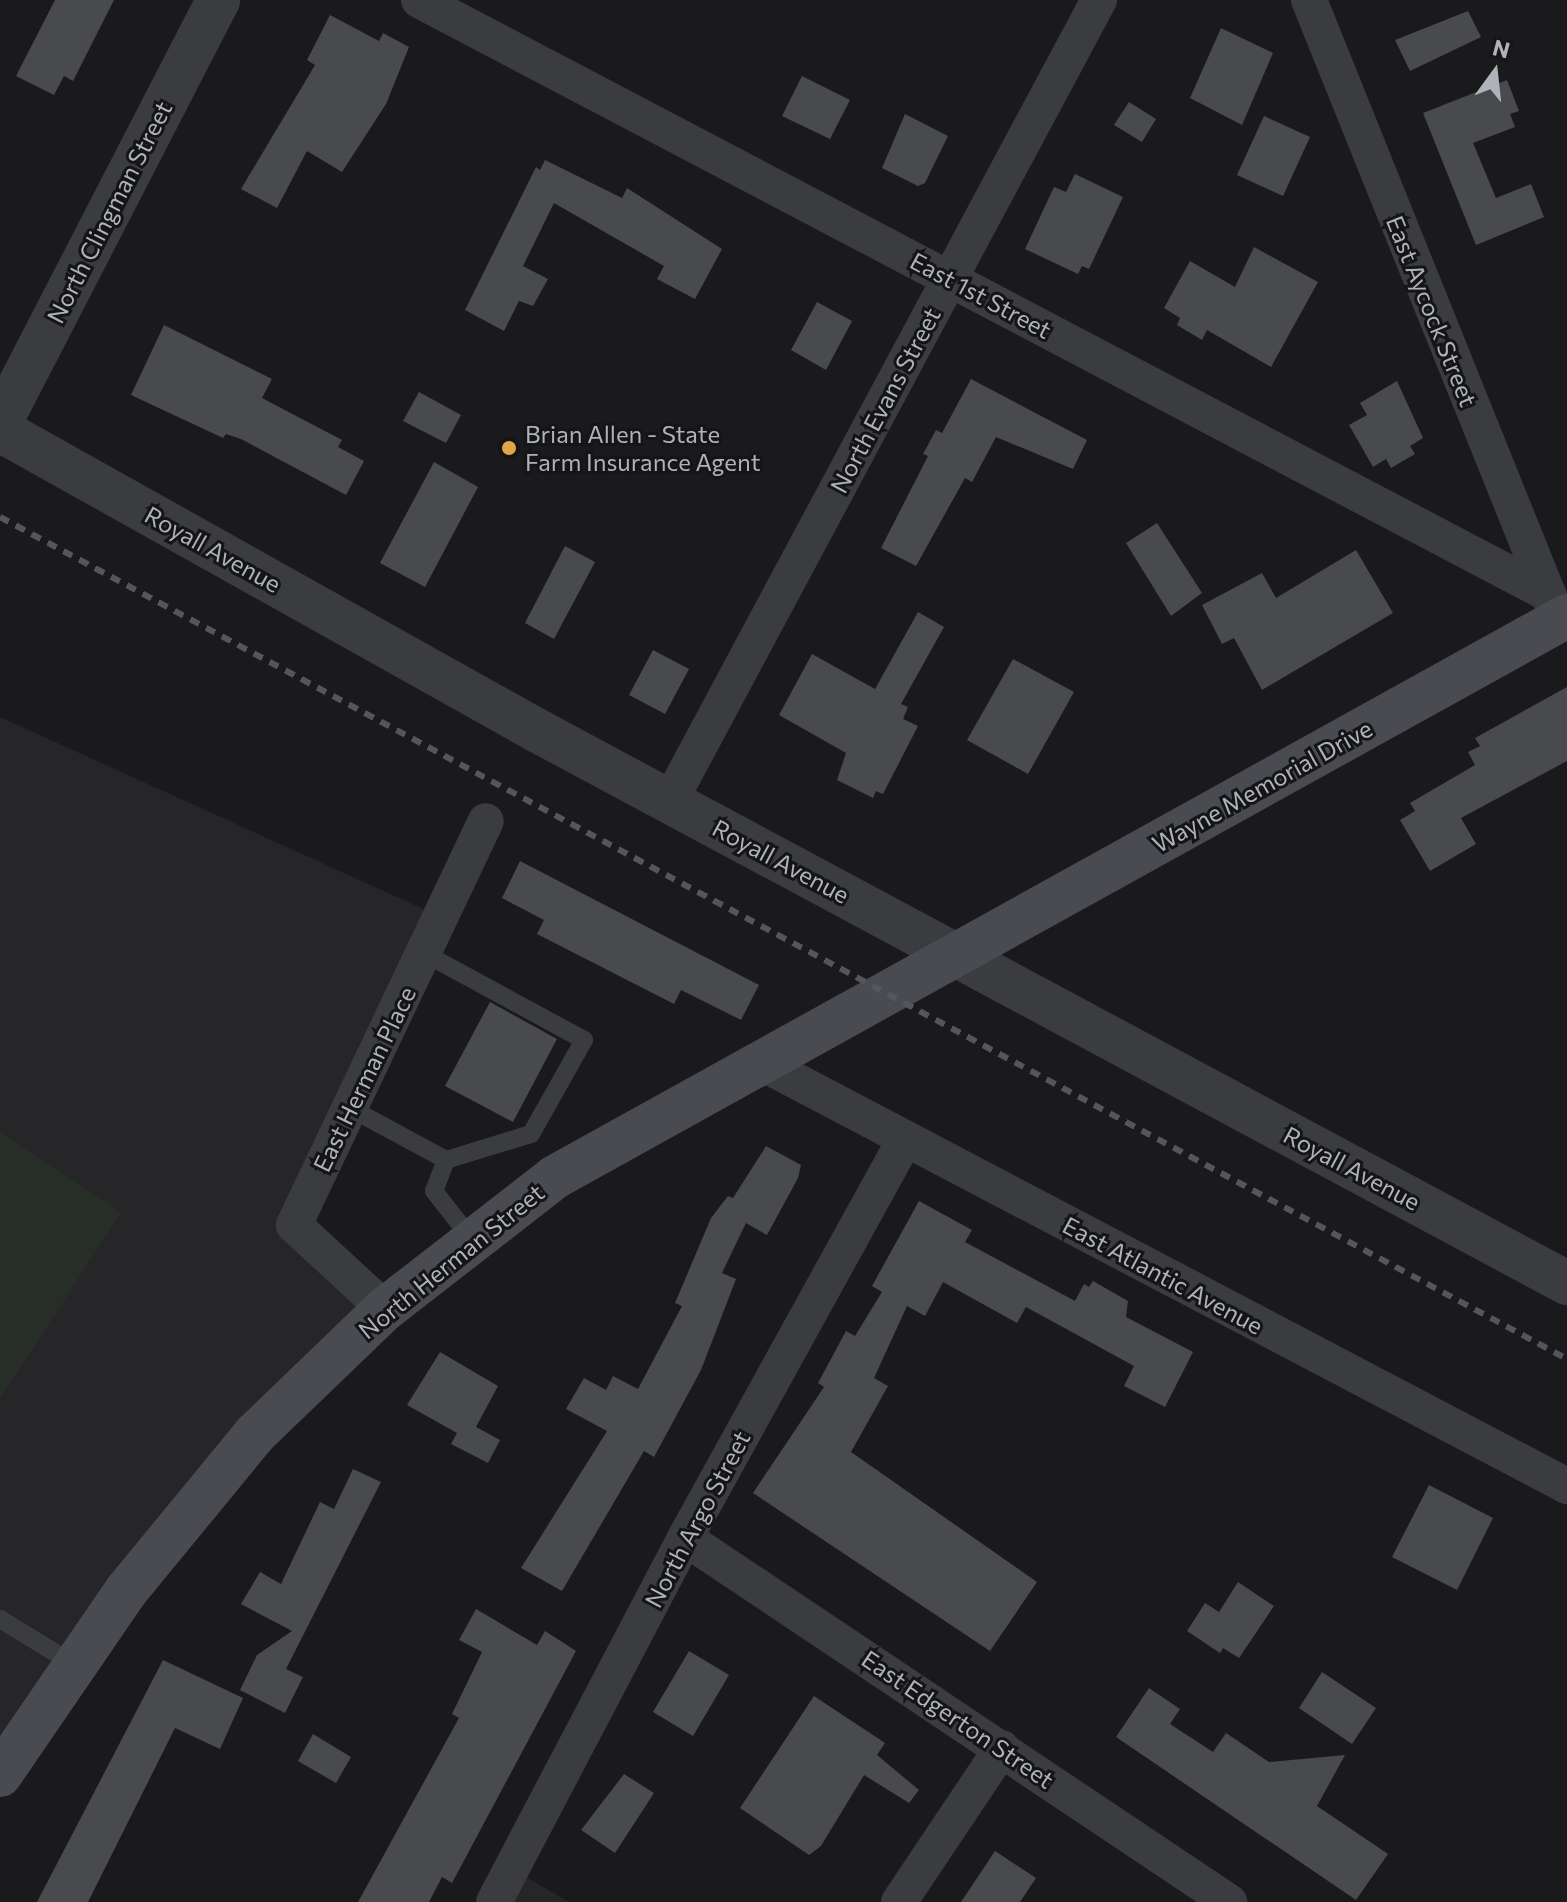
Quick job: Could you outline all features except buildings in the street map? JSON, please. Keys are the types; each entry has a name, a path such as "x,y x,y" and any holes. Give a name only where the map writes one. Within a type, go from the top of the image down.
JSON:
{"main road":[{"name":"Wayne Memorial Drive","path":"957,956 1558,608"},
{"name":"North Herman Street","path":"0,1775 126,1591 255,1434 385,1309 555,1177 957,956"}],"street":[{"name":"North Clingman Street","path":"0,423 218,0"},
{"name":"East 1st Street","path":"419,0 951,278 1558,608"},
{"name":"North Evans Street","path":"670,801 1099,0"},
{"name":"East Aycock Street","path":"1309,0 1558,608"},
{"name":"Royall Avenue","path":"0,430 670,801 1567,1283"},
{"name":"East Herman Place","path":"385,1309 294,1225 486,821"},
{"name":"East Atlantic Avenue","path":"760,1062 1567,1486"},
{"name":"North Argo Street","path":"494,1902 685,1538 905,1140"},
{"name":"East Edgerton Street","path":"685,1538 1229,1902"},
{"path":"899,1902 1002,1748"}],"lane":[{"path":"350,1108 446,1160 531,1134 584,1040 424,953"},
{"path":"446,1160 434,1191 473,1241"},
{"path":"0,1619 75,1665"}],"shaded area":[{"path":"0,717 441,917 294,1225 385,1309 0,1775"},
{"path":"0,1132 122,1212 0,1398"},
{"path":"521,1874 569,1902 505,1902"}],"railway":[{"path":"0,517 1567,1359"}],"place":[{"name":"Brian Allen - State Farm Insurance Agent","path":"509,448"}]}
